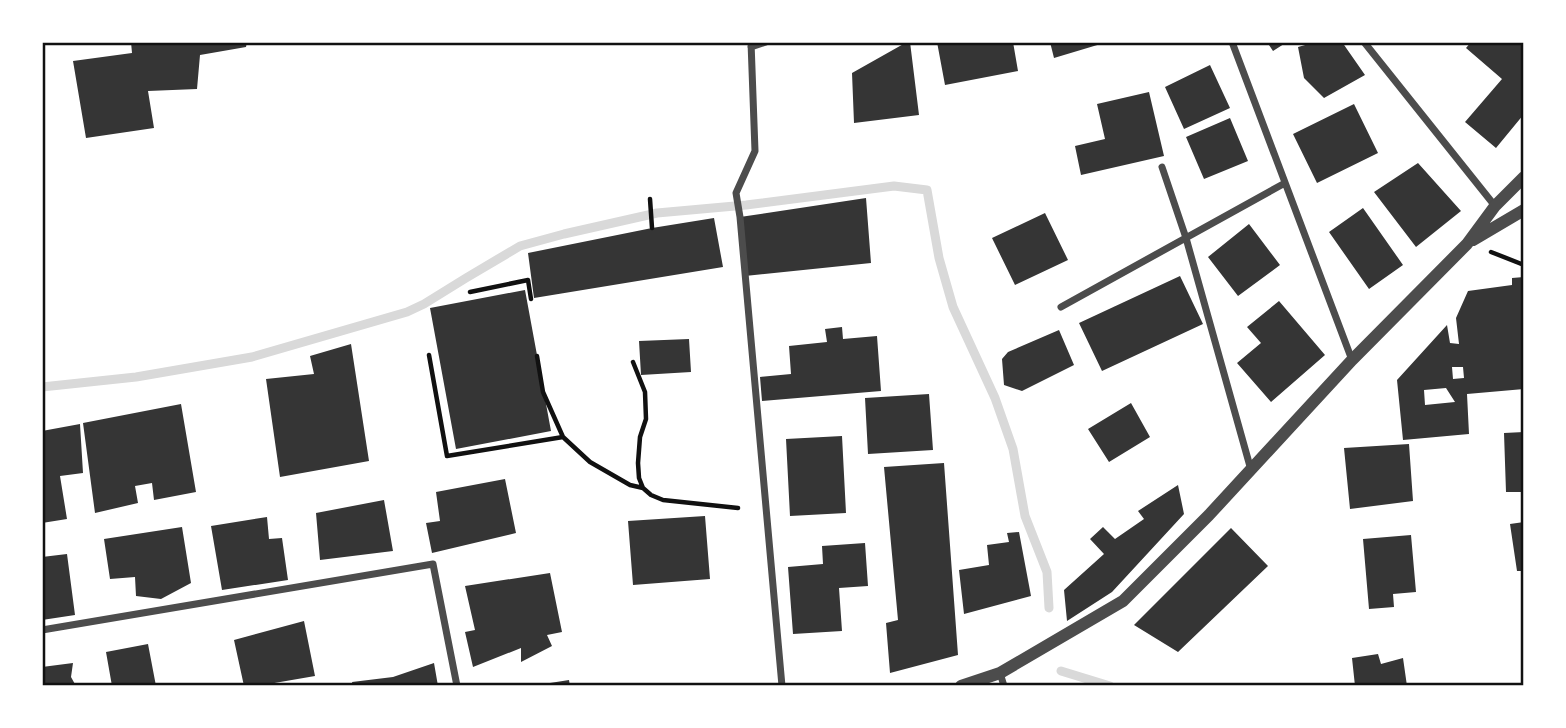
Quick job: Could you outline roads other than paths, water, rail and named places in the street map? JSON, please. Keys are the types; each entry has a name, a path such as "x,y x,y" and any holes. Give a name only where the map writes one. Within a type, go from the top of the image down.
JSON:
{"street":[{"path":"766,42 751,44 755,151 736,193 782,686"},
{"path":"1232,42 1352,360"},
{"path":"1364,42 1495,206"},
{"path":"1162,167 1186,238 1251,470"},
{"path":"961,686 1000,673 1123,601 1209,515 1352,360 1467,244 1495,206 1524,177"},
{"path":"1061,307 1285,183"},
{"path":"1467,244 1524,210"},
{"path":"42,631 433,564 457,686"},
{"path":"1000,673 1004,686"}],"waterway":[{"path":"42,387 136,377 252,357 407,312 520,246 657,213 746,205 894,186 927,190 939,258 953,307 995,398 1013,449 1025,516 1047,572 1049,608"},
{"path":"1061,671 1110,686"}]}
